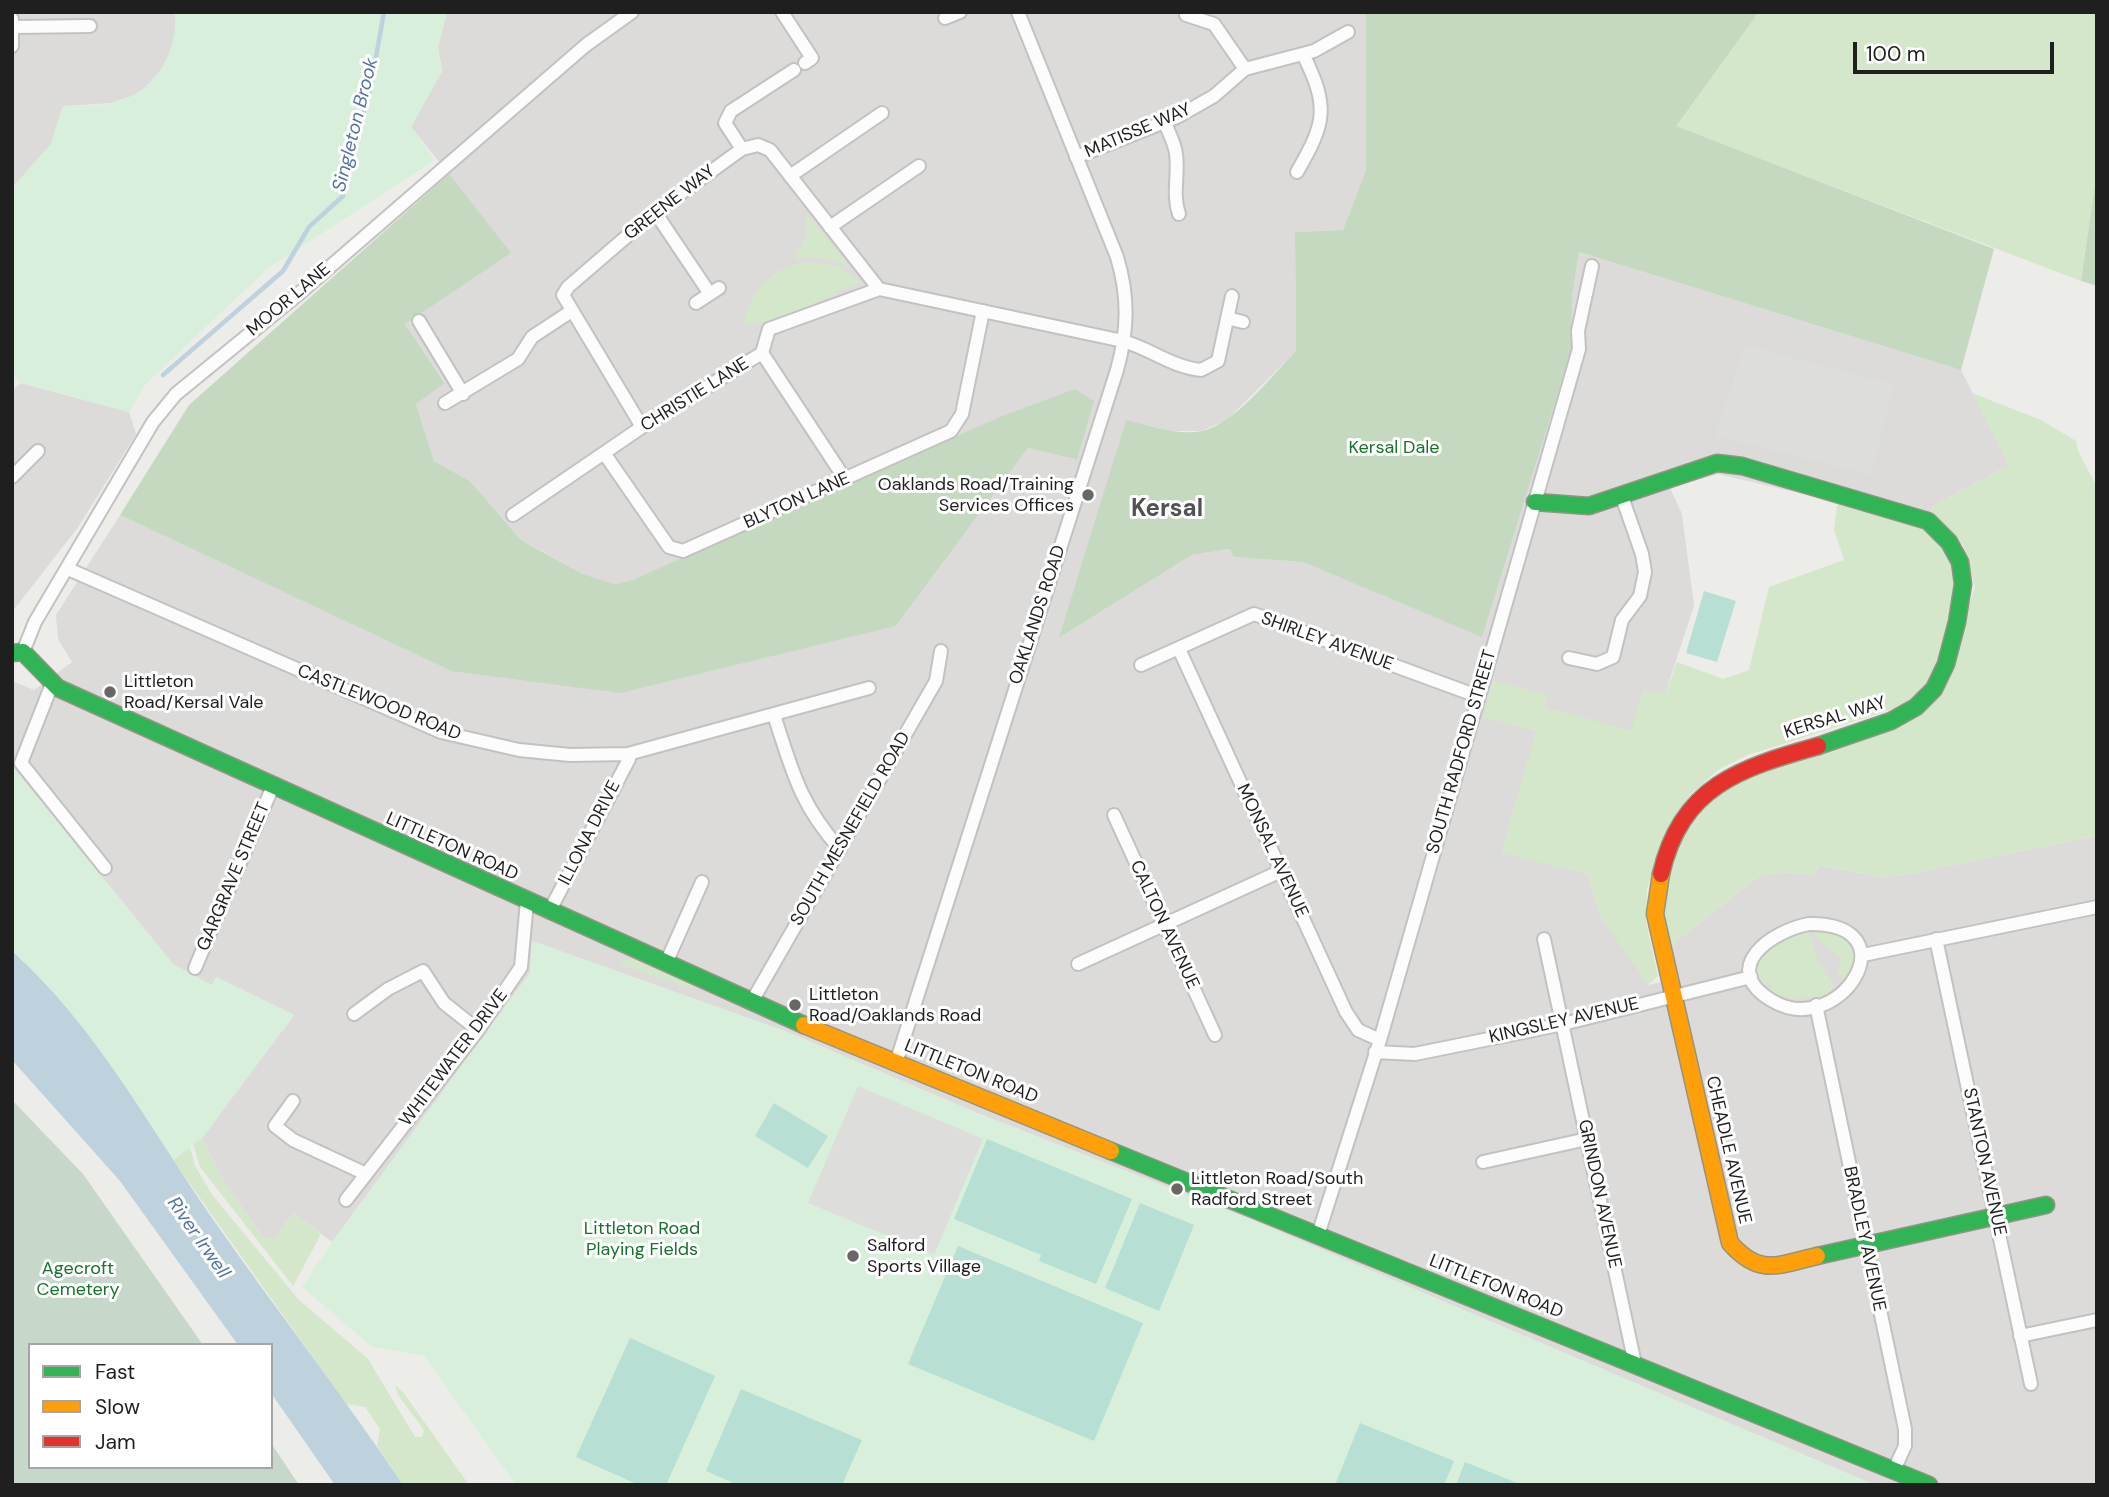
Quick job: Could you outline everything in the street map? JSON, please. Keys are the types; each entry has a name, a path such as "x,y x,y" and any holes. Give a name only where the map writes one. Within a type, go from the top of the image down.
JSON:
{"street":[{"name":"MOOR LANE","path":"17,652 153,422 176,394 302,291 576,54 632,12"},
{"path":"782,12 804,64 731,111 725,123 742,149 752,145 764,146 879,289 1123,341 1144,347 1169,363 1201,370 1218,361 1232,296"},
{"path":"945,18 960,12"},
{"name":"OAKLANDS ROAD","path":"896,1063 1114,380 1123,341 1127,299 1123,278 1018,12"},
{"path":"1186,15 1214,24 1245,69"},
{"path":"12,46 13,23 90,26"},
{"name":"MATISSE WAY","path":"1076,157 1165,122 1214,96 1245,69 1303,54 1348,32"},
{"path":"1297,172 1318,136 1323,110 1318,85 1303,54"},
{"path":"790,176 882,113"},
{"path":"1165,122 1176,152 1174,198 1179,214"},
{"name":"GREENE WAY","path":"570,312 563,300 568,287 655,212 742,149"},
{"path":"830,227 919,166"},
{"path":"655,212 715,291 696,303"},
{"name":"SOUTH RADFORD STREET","path":"1318,1235 1378,1046 1579,349 1577,331 1592,266"},
{"name":"CHRISTIE LANE","path":"513,515 642,427 762,352 769,329 879,289"},
{"name":"BLYTON LANE","path":"604,453 669,547 683,551 950,431 962,414 983,310"},
{"path":"445,403 518,359 532,337 570,312 642,427"},
{"path":"1227,318 1243,322"},
{"path":"419,321 463,394"},
{"path":"762,352 845,479"},
{"path":"12,477 38,451"},
{"name":"KERSAL WAY","path":"1535,502 1589,506 1717,463 1742,466 1928,521 1951,541 1961,557 1964,589 1958,623 1935,688 1922,703 1894,721 1740,770 1706,791 1684,818 1667,848 1658,881 1655,914 1663,959 1674,995"},
{"path":"1569,658 1606,669 1613,657 1622,620 1640,596 1644,581 1642,554 1621,494"},
{"name":"CASTLEWOOD ROAD","path":"68,569 440,732 519,750 570,755 628,754 869,688"},
{"name":"SHIRLEY AVENUE","path":"1141,665 1254,614 1477,696"},
{"name":"MONSAL AVENUE","path":"1179,649 1346,1012 1358,1030 1378,1046"},
{"name":"SOUTH MESNEFIELD ROAD","path":"751,1003 936,681 941,651"},
{"name":"LITTLETON ROAD","path":"17,652 52,684 751,1003 1929,1485"},
{"path":"52,684 22,763 105,868"},
{"path":"774,715 798,792 815,819 840,849"},
{"name":"ILLONA DRIVE","path":"549,912 629,759 628,754"},
{"name":"GARGRAVE STREET","path":"195,968 273,786"},
{"name":"CALTON AVENUE","path":"1114,815 1215,1035"},
{"path":"1078,964 1281,871"},
{"path":"666,963 702,882"},
{"name":"WHITEWATER DRIVE","path":"346,1200 478,1030 521,967 527,901"},
{"path":"1863,955 2097,907"},
{"path":"1818,924 1844,930 1856,941 1863,955 1859,973 1849,989 1816,1005 1794,1007 1775,1002 1760,992 1751,977 1752,961 1760,946 1774,935 1793,927 1818,924"},
{"name":"GRINDON AVENUE","path":"1544,939 1634,1364"},
{"name":"STANTON AVENUE","path":"1936,939 2031,1384"},
{"path":"354,1014 388,989 422,971 444,1003 478,1030"},
{"name":"KINGSLEY AVENUE","path":"1378,1046 1415,1054 1563,1024 1751,977"},
{"name":"CHEADLE AVENUE","path":"1674,995 1730,1243 1735,1252 1752,1265 1764,1268 2046,1205"},
{"name":"BRADLEY AVENUE","path":"1816,1005 1905,1429 1905,1446 1895,1470"},
{"path":"293,1101 275,1126 293,1140 327,1153 366,1174"},
{"path":"1483,1162 1587,1139"},
{"path":"2020,1336 2097,1320"}],"shaded area":[{"path":"12,12 175,12 176,31 166,64 141,93 111,103 63,106 51,144 12,188"},
{"path":"447,12 1366,12 1366,170 1343,230 1295,232 1296,351 1227,420 1201,431 1171,431 1126,420 1061,637 1192,555 1230,549 1233,557 1303,562 1482,636 1572,297 1579,252 1961,370 2009,465 1933,506 1925,529 1820,498 1718,474 1670,488 1682,514 1694,606 1665,694 1631,731 1583,873 1589,878 1600,915 1649,985 1678,977 1670,946 1758,877 1779,872 1814,875 1819,865 1881,877 1904,875 2095,836 2097,831 2097,1485 1875,1485 1252,1220 977,1113 790,1033 532,941 530,973 332,1242 293,1213 274,1240 263,1237 222,1179 202,1138 294,1015 216,977 212,986 173,964 12,766 12,681 34,690 72,662 58,639 56,615 120,515 451,671 896,626 1028,448 1076,460 997,418 632,580 615,584 583,574 520,539 470,481 434,461 416,404 445,382 405,324 449,174 411,127 442,71 438,47"},
{"path":"1745,345 1894,385 1871,475 1716,436"},
{"path":"21,383 129,412 136,434 79,526 12,612 12,390"},
{"path":"858,1086 983,1139 934,1255 808,1203"}],"green space":[{"path":"175,12 447,12 438,47 442,71 411,127 435,160 267,269 146,384 129,412 21,383 12,374 12,188 51,144 63,106 113,103 128,98 152,81 168,57 175,28"},
{"name":"Kersal Dale","path":"1366,12 1759,12 1676,126 1994,249 1961,370 1579,252 1572,297 1571,350 1482,637 1303,562 1233,557 1230,549 1192,555 1059,638 1126,420 1183,432 1215,427 1240,409 1296,351 1295,232 1343,230 1366,170"},
{"path":"1759,12 2097,12 2097,171 2081,281 1675,126"},
{"path":"2097,171 2097,286 2081,281"},
{"path":"449,174 511,253 405,324 445,383 416,404 434,461 470,481 520,539 583,574 615,584 632,580 997,418 1075,389 1094,401 1077,460 1028,448 896,626 620,693 451,671 120,515 189,405"},
{"path":"806,213 849,266 817,257 797,259 795,256 807,235"},
{"path":"804,262 838,266 861,282 771,323 744,323 757,291 764,283 782,270"},
{"path":"1972,393 2041,420 2076,441 2078,451 2097,487 2095,836 1904,875 1881,877 1820,865 1815,875 1779,872 1758,877 1670,946 1662,899 1664,879 1686,821 1737,775 1896,724 1945,682 1975,587 1963,545 1931,512 1933,506 2009,465"},
{"path":"1838,498 1932,529 1945,540 1960,588 1935,676 1925,690 1902,706 1748,755 1718,770 1690,795 1667,832 1647,889 1646,922 1658,976 1648,985 1600,915 1589,878 1583,873 1501,853 1536,731 1483,717 1493,681 1547,695 1545,707 1631,731 1643,690 1665,694 1677,662 1723,679 1749,670 1769,587 1844,560 1834,530"},
{"path":"1704,591 1736,601 1717,662 1686,653"},
{"path":"12,766 173,964 212,985 216,977 294,1015 202,1138 173,1160 119,1078 78,1023 12,951"},
{"path":"1808,930 1817,958 1833,984 1832,992 1814,999 1799,996 1798,1000 1767,992 1772,987 1768,982 1761,986 1757,974 1762,955 1777,942"},
{"path":"1815,930 1840,935 1849,943 1856,967 1844,982 1838,970 1841,958 1816,938"},
{"name":"Littleton Road Playing Fields","path":"532,941 790,1033 977,1113 1252,1220 1875,1485 516,1485 424,1356 371,1346 302,1287 332,1242 530,973"},
{"path":"628,959 693,985 691,989 619,964"},
{"name":"Agecroft Cemetery","path":"12,1100 83,1174 202,1343 28,1343 28,1469 273,1469 273,1446 299,1485 12,1485"},
{"path":"774,1103 828,1136 808,1168 755,1136"},
{"path":"202,1138 222,1179 263,1237 274,1240 293,1213 321,1234 293,1286 200,1167 193,1144"},
{"path":"987,1139 1132,1199 1096,1284 1039,1261 1041,1255 954,1219"},
{"path":"190,1147 195,1166 213,1196 299,1300 368,1359 415,1437 422,1437 424,1430 398,1395 395,1385 403,1392 469,1485 403,1485 377,1446 380,1429 365,1407 346,1404 173,1160"},
{"path":"1140,1203 1194,1225 1159,1311 1105,1288"},
{"path":"958,1246 1143,1323 1094,1441 908,1364"},
{"path":"630,1338 715,1376 666,1485 639,1485 576,1457"},
{"path":"741,1389 862,1440 842,1485 738,1485 706,1471"},
{"path":"1360,1423 1454,1461 1444,1485 1335,1485"},
{"path":"1465,1462 1522,1485 1456,1485"}],"water":[{"name":"River Irwell","path":"12,951 43,981 96,1045 212,1218 403,1485 335,1485 273,1396 273,1343 237,1343 120,1181 12,1060"}],"waterway":[{"name":"Singleton Brook","path":"163,375 283,271 309,227 343,196 343,179 370,91 384,12"}],"traffic: fast":[{"path":"1535,502 1589,506 1717,463 1742,466 1928,521 1949,542 1960,562 1963,584 1946,664 1934,689 1916,707 1891,721 1818,746"},
{"path":"12,653 23,652 58,688 804,1025"},
{"path":"1111,1151 1929,1485"},
{"path":"1817,1256 2046,1205"}],"traffic: slow":[{"path":"1661,874 1655,914 1730,1243 1751,1261 1770,1266 1817,1256"},
{"path":"804,1025 1111,1151"}],"traffic: jam":[{"path":"1661,874 1670,844 1683,820 1699,801 1718,785 1763,763 1818,746"}],"place":[{"name":"Oaklands Road/Training Services Offices","path":"1088,495"},
{"name":"Littleton Road/Kersal Vale","path":"110,692"},
{"name":"Littleton Road/Oaklands Road","path":"795,1005"},
{"name":"Littleton Road/South Radford Street","path":"1177,1189"},
{"name":"Salford Sports Village","path":"853,1256"}],"district":[{"name":"Kersal","path":"1167,510"}]}
